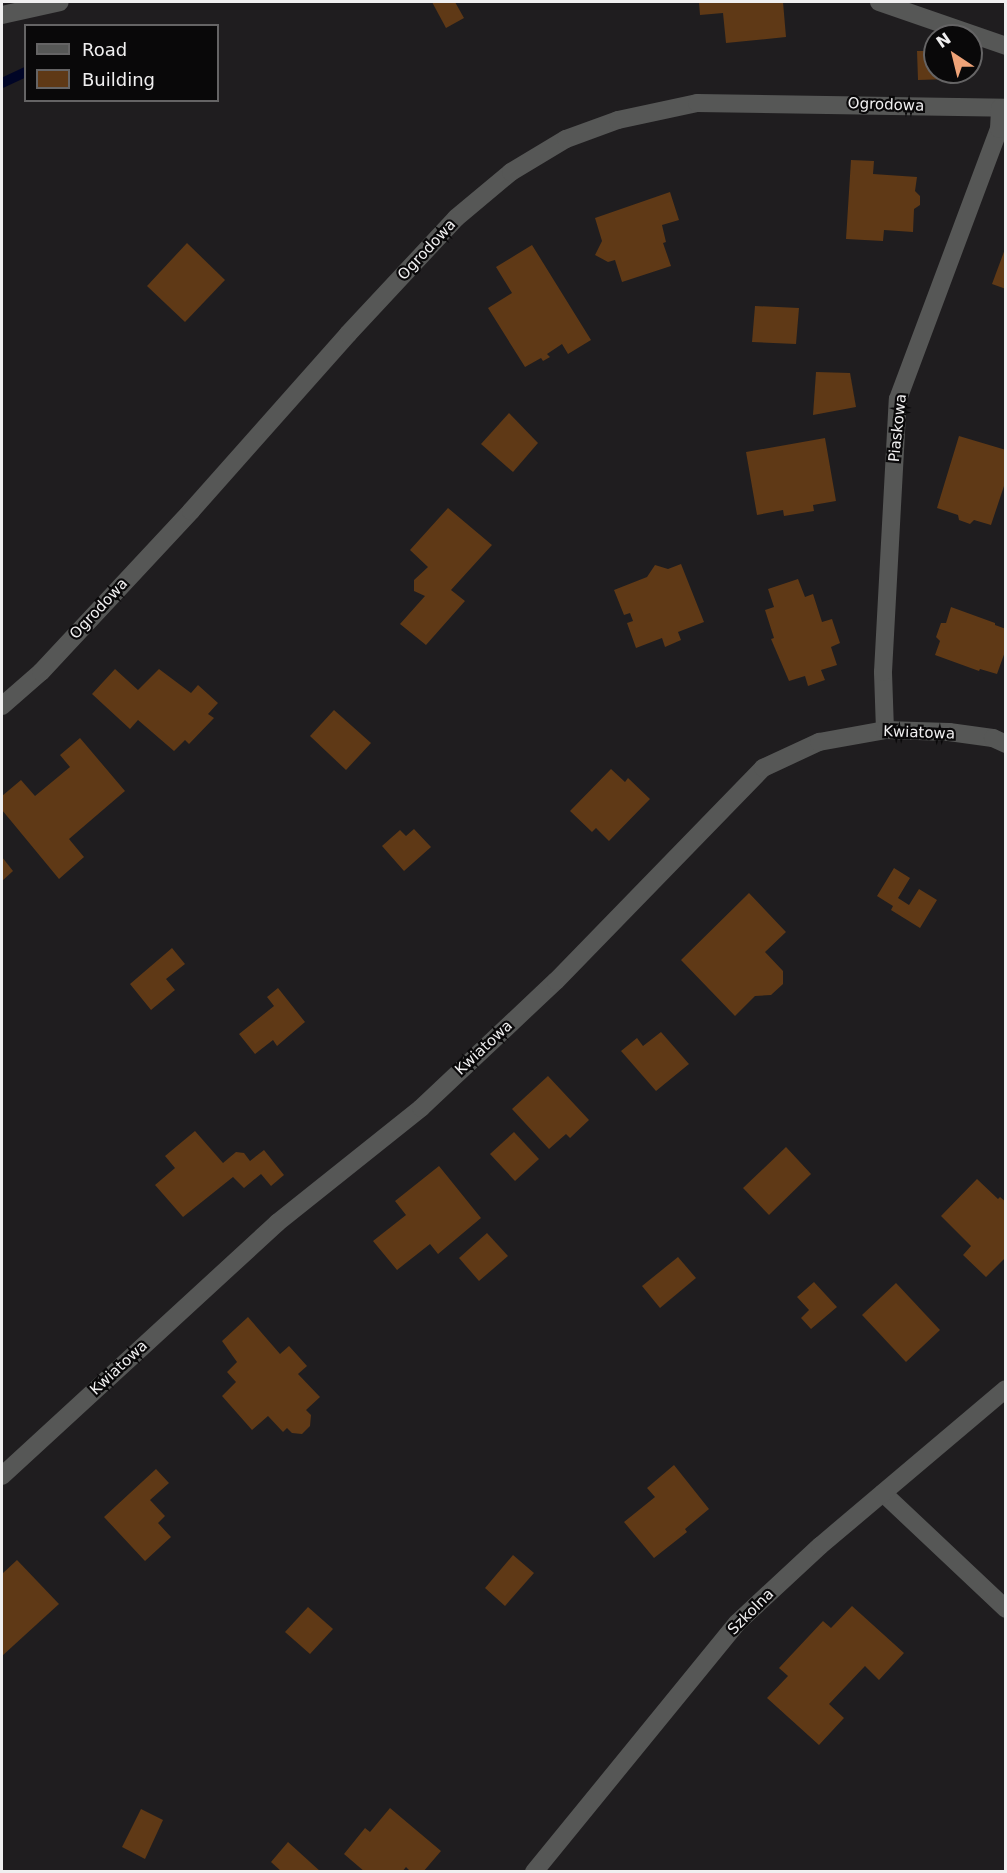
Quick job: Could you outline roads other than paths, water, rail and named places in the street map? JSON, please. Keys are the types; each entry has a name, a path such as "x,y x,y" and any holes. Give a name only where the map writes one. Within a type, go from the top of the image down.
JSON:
{"street":[{"path":"2,15 60,2"},
{"path":"879,2 1005,46"},
{"name":"Ogrodowa","path":"2,706 41,672 183,520 348,334 456,218 511,171 566,139 608,124 697,103 1003,108"},
{"name":"Piaskowa","path":"885,730 883,672 898,399 999,129 1003,108"},
{"name":"Kwiatowa","path":"2,1476 277,1223 429,1100 556,981 763,768 819,742 885,730 949,732 993,738 1005,744"},
{"name":"Szkolna","path":"534,1872 737,1623 820,1546 1005,1389"},
{"path":"883,1493 1005,1609"}],"waterway":[{"path":"2,83 24,73"}]}
